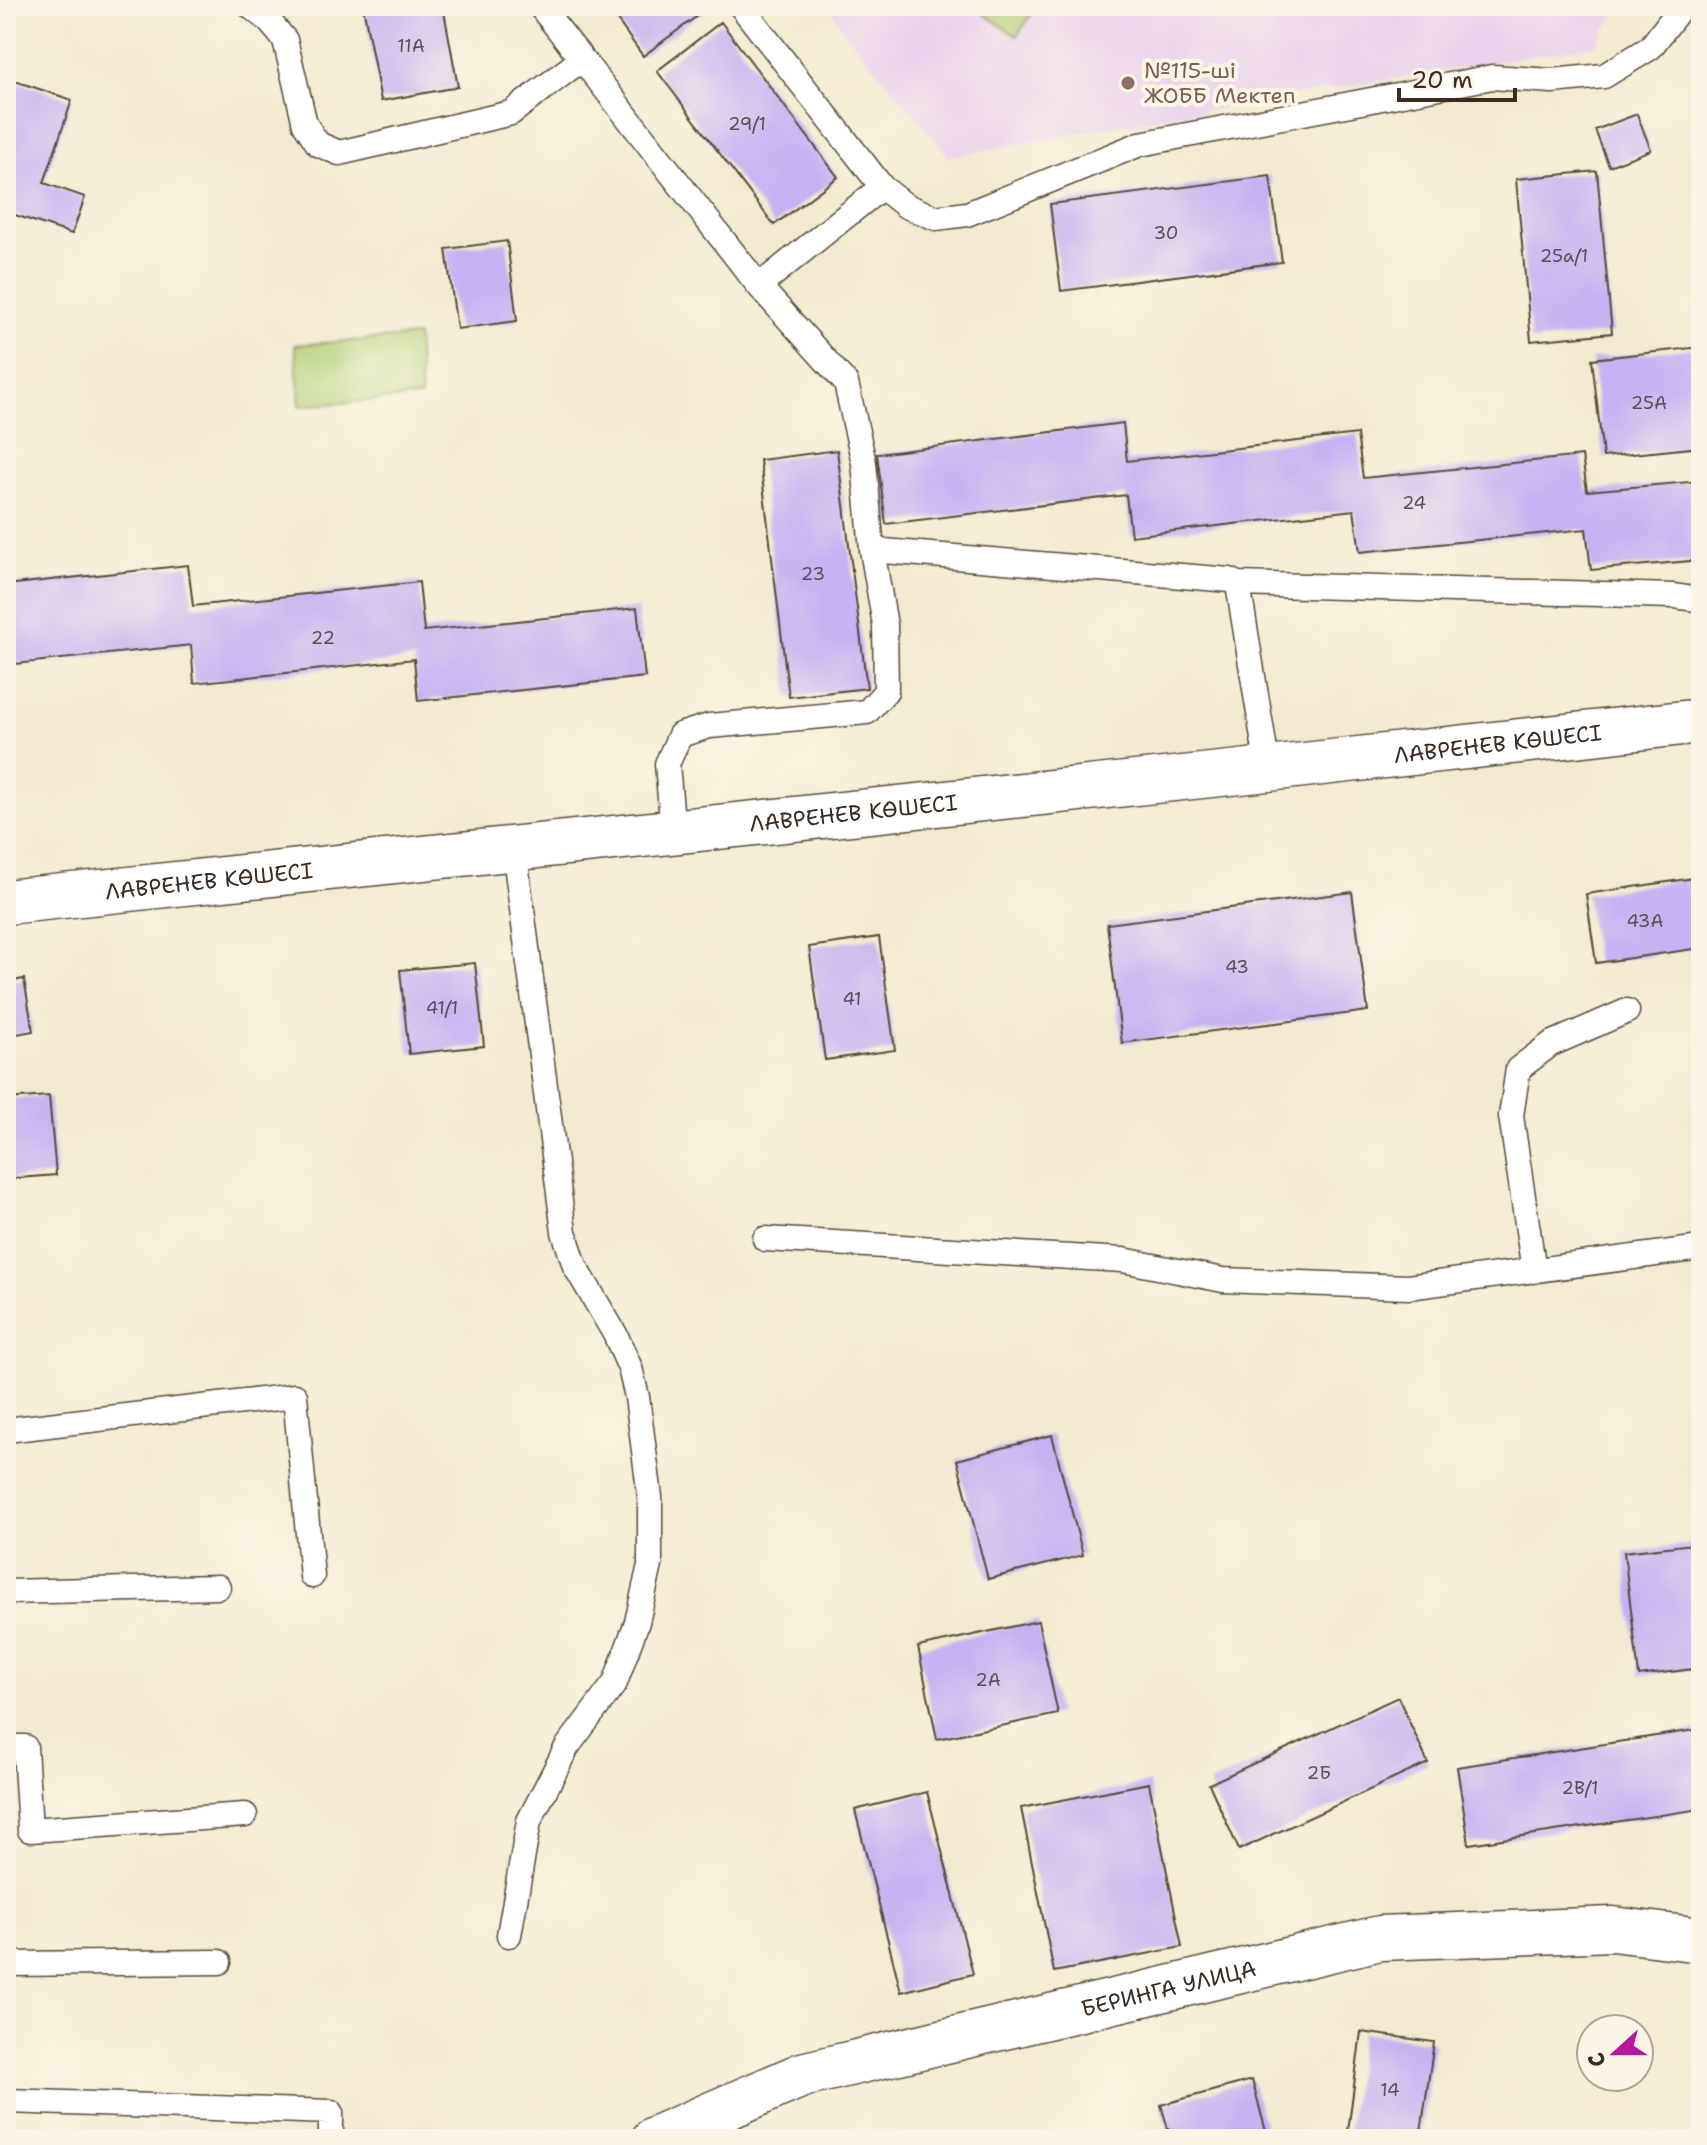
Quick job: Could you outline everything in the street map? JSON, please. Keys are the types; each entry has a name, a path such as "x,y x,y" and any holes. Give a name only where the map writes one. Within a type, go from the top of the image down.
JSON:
{"main road":[{"name":"ЛАВРЕНЕВ КӨШЕСІ","path":"6,902 1701,721"},
{"name":"БЕРИНГА УЛИЦА","path":"654,2139 802,2075 1380,1938 1613,1929 1701,1940"}],"lane":[{"path":"250,6 269,21 285,40 305,124 318,144 339,153 511,113 582,59"},
{"path":"540,6 759,286 846,383 864,463 872,550 885,625 886,691 867,712 709,726 680,735 667,764 673,832"},
{"path":"741,6 882,187 906,206 936,218 967,214 1140,144 1492,77 1552,81 1604,76 1650,48 1682,6"},
{"path":"759,286 882,187"},
{"path":"872,550 1230,580 1238,584 1674,596 1701,600"},
{"path":"1238,584 1268,769"},
{"path":"509,1935 529,1821 567,1747 615,1683 637,1622 650,1565 650,1497 637,1397 630,1368 615,1334 575,1266 564,1232 514,848"},
{"path":"1534,1271 1511,1116 1518,1069 1551,1044 1627,1011"},
{"path":"765,1239 1123,1260 1223,1280 1408,1287 1701,1248"},
{"path":"6,1430 295,1396 312,1576"},
{"path":"6,1592 218,1587"},
{"path":"6,1747 25,1747 30,1830 245,1815"},
{"path":"6,1964 219,1962"},
{"path":"6,2101 331,2112 331,2139"}],"shaded area":[{"name":"№115-ші ЖОББ Мектеп","path":"828,6 1620,6 1595,45 949,157 847,35"}],"green space":[{"path":"972,6 1037,6 1017,36"},
{"path":"417,336 421,397 300,406 295,345"}],"building":[{"path":"363,6 443,6 458,87 381,101"},
{"path":"607,6 706,6 708,8 643,56"},
{"path":"721,22 838,177 774,225 657,71"},
{"path":"6,78 72,100 44,183 85,197 72,234 6,212"},
{"path":"1637,114 1651,150 1609,166 1595,130"},
{"path":"1597,171 1612,333 1531,341 1516,179"},
{"path":"1270,176 1282,262 1061,291 1050,204"},
{"path":"507,241 517,321 457,329 446,249"},
{"path":"1701,347 1701,447 1603,457 1592,359"},
{"path":"1123,423 1127,461 1357,434 1363,478 1582,456 1587,491 1701,481 1701,560 1591,570 1586,529 1360,552 1354,510 1131,536 1126,495 886,524 877,454"},
{"path":"837,450 867,688 789,697 760,460"},
{"path":"188,565 193,606 419,582 424,631 637,608 645,677 418,701 414,659 194,683 191,645 6,665 6,585"},
{"path":"1701,877 1701,948 1596,963 1586,894"},
{"path":"1352,892 1368,1011 1122,1043 1107,924"},
{"path":"879,937 895,1050 825,1060 809,947"},
{"path":"475,963 484,1046 409,1054 400,970"},
{"path":"24,979 33,1031 6,1036 6,982"},
{"path":"49,1096 56,1175 6,1179 6,1099"},
{"path":"1052,1435 1083,1555 988,1579 957,1460"},
{"path":"1701,1543 1701,1668 1639,1676 1624,1552"},
{"path":"1038,1621 1058,1714 937,1739 918,1647"},
{"path":"1398,1697 1428,1763 1239,1850 1209,1784"},
{"path":"1701,1729 1701,1809 1469,1844 1457,1767"},
{"path":"1149,1783 1182,1947 1054,1972 1021,1808"},
{"path":"927,1792 973,1974 901,1992 855,1810"},
{"path":"1361,2032 1434,2042 1420,2139 1347,2139"},
{"path":"1252,2080 1268,2139 1171,2139 1161,2105"}],"place":[{"name":"№115-ші ЖОББ Мектеп","path":"1128,83"}]}
